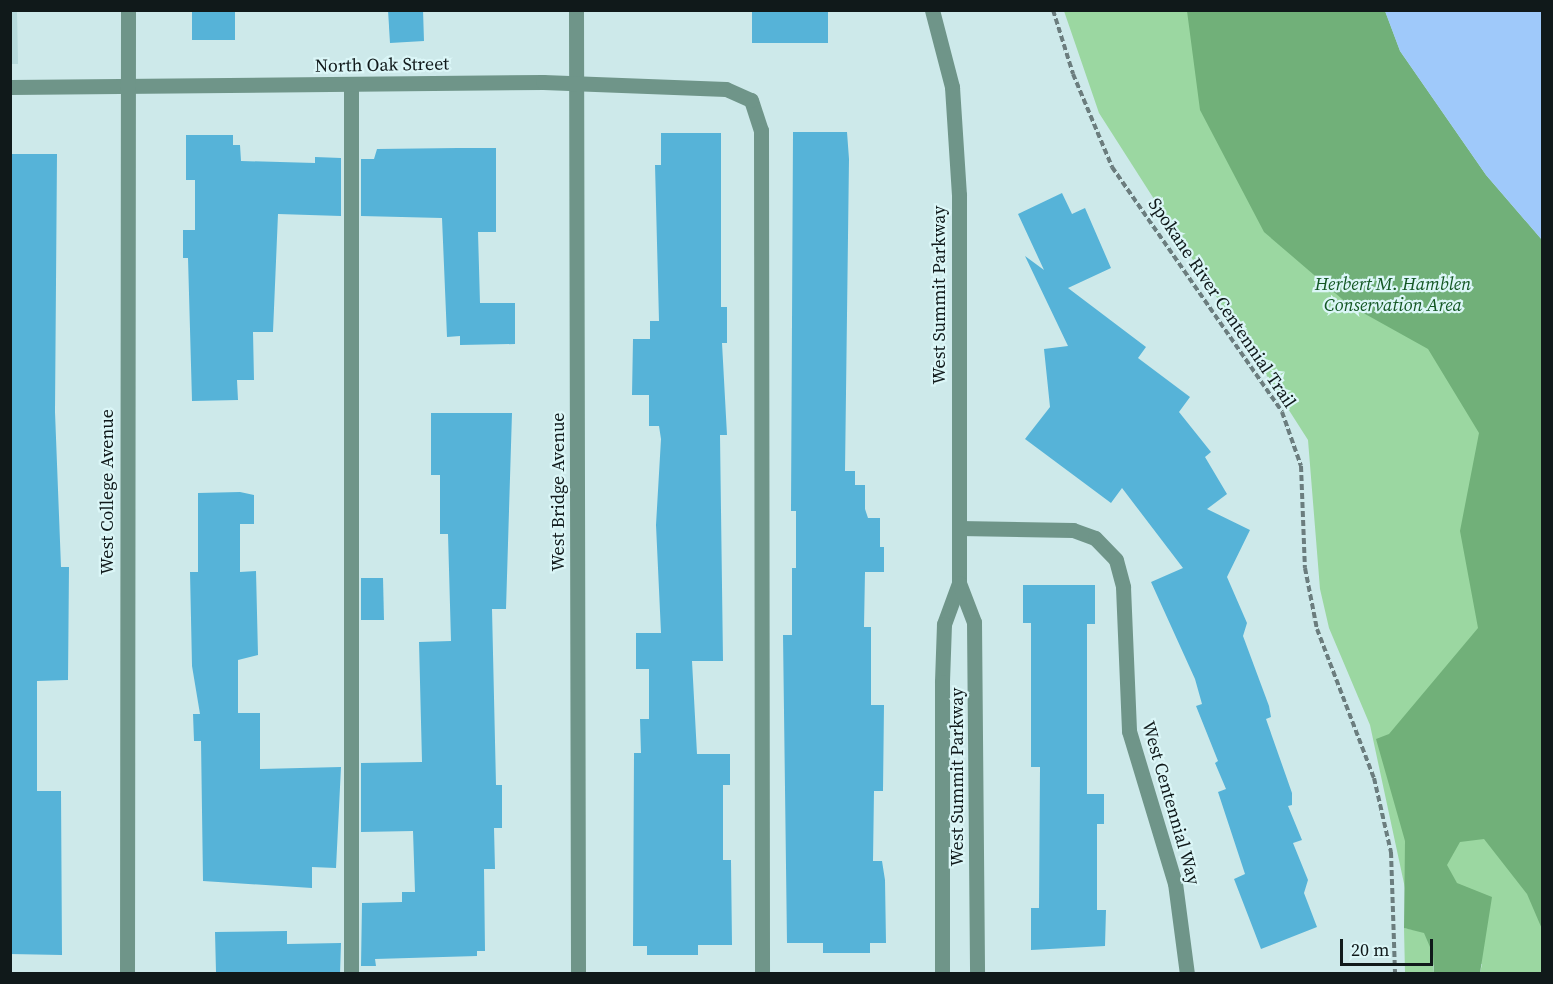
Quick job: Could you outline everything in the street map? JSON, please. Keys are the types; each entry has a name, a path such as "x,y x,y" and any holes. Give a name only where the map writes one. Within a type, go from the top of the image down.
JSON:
{"street":[{"name":"West College Avenue","path":"127,974 128,10"},
{"name":"West Bridge Avenue","path":"576,10 578,974"},
{"name":"West Summit Parkway","path":"932,10 952,87 958,148 959,583 944,624 942,974"},
{"path":"351,84 351,974"},
{"name":"North Oak Street","path":"10,87 576,85 726,88 751,100 761,130 762,974"},
{"name":"West Centennial Way","path":"959,528 1072,530 1095,538 1116,560 1123,587 1129,731 1175,883 1187,974"},
{"name":"West Summit Parkway","path":"959,583 974,622 977,974"}],"path":[{"name":"Spokane River Centennial Trail","path":"1053,10 1072,74 1112,167 1282,412 1301,466 1305,568 1317,629 1374,778 1391,852 1395,974"}],"shaded area":[{"path":"11,10 17,11 18,64 11,64"}],"green space":[{"name":"Herbert M. Hamblen Conservation Area","path":"1064,11 1385,11 1400,51 1486,175 1542,240 1542,973 1480,973 1482,964 1433,965 1434,973 1405,973 1404,928 1414,930 1370,725 1329,628 1320,589 1308,440 1099,113"},
{"path":"1187,11 1385,11 1400,51 1486,175 1542,240 1542,929 1527,894 1484,839 1460,842 1447,865 1457,883 1492,897 1480,973 1434,973 1433,954 1424,933 1404,928 1405,841 1376,739 1389,734 1478,628 1460,531 1479,433 1428,349 1349,305 1264,232 1200,110"}],"water":[{"path":"1385,11 1542,11 1542,240 1486,175 1400,51"}],"building":[{"path":"192,10 235,10 235,40 192,40"},
{"path":"388,10 423,10 424,41 390,43"},
{"path":"752,10 828,10 828,43 752,43"},
{"path":"793,132 847,132 849,159 845,471 855,471 855,485 865,485 865,509 868,518 880,518 880,547 884,547 884,572 865,572 864,627 871,627 871,705 884,705 883,791 874,791 873,861 882,861 885,880 886,943 870,943 870,953 823,953 823,943 787,943 783,635 792,635 792,568 796,568 796,511 791,511"},
{"path":"661,133 721,133 721,307 727,307 727,343 722,343 727,435 720,435 723,661 692,661 697,754 730,754 730,785 723,785 723,860 731,860 732,945 698,945 698,955 647,955 647,946 633,946 634,753 641,753 640,719 649,719 649,669 636,669 636,633 661,633 656,525 661,439 659,426 649,426 649,395 632,395 633,339 650,339 650,321 659,321 655,165 661,165"},
{"path":"186,135 233,135 233,145 240,145 241,161 315,163 315,157 341,158 341,216 278,214 273,332 253,332 254,380 237,380 238,400 192,401 188,258 183,258 183,230 195,230 195,180 186,180"},
{"path":"496,148 496,232 478,232 480,303 515,303 515,344 460,345 460,336 447,337 442,218 361,216 361,159 374,159 377,149"},
{"path":"10,154 57,154 55,412 61,567 69,567 68,680 37,681 37,791 61,791 62,955 10,954"},
{"path":"1062,193 1072,214 1085,208 1111,268 1068,288 1146,347 1138,358 1190,397 1179,412 1211,452 1205,457 1227,494 1207,509 1250,530 1227,577 1247,623 1243,636 1269,706 1271,717 1266,719 1292,793 1292,805 1288,806 1302,840 1293,843 1308,880 1304,893 1317,927 1261,949 1234,879 1245,874 1218,792 1226,789 1215,763 1218,761 1196,706 1202,704 1195,679 1151,582 1183,568 1122,488 1111,503 1025,439 1050,407 1044,349 1068,346 1025,256 1044,270 1018,214"},
{"path":"431,413 512,413 506,609 492,609 496,785 502,785 502,828 494,828 495,869 484,869 485,951 477,951 477,956 375,959 376,966 361,966 362,903 402,902 402,892 415,892 413,831 361,832 361,763 422,762 419,642 451,641 448,534 440,534 440,475 431,475"},
{"path":"240,492 254,495 254,524 240,524 240,572 256,571 258,655 238,660 238,713 260,713 260,769 341,767 336,868 312,867 312,888 203,881 201,741 194,741 193,714 200,714 192,666 190,572 198,572 198,493"},
{"path":"361,578 383,578 384,620 361,620"},
{"path":"1023,585 1095,585 1095,624 1087,624 1087,794 1104,794 1104,824 1097,824 1097,910 1106,910 1105,946 1031,950 1031,908 1039,908 1040,767 1031,767 1031,623 1023,623"},
{"path":"287,931 287,944 341,943 340,974 216,972 215,932"}]}
